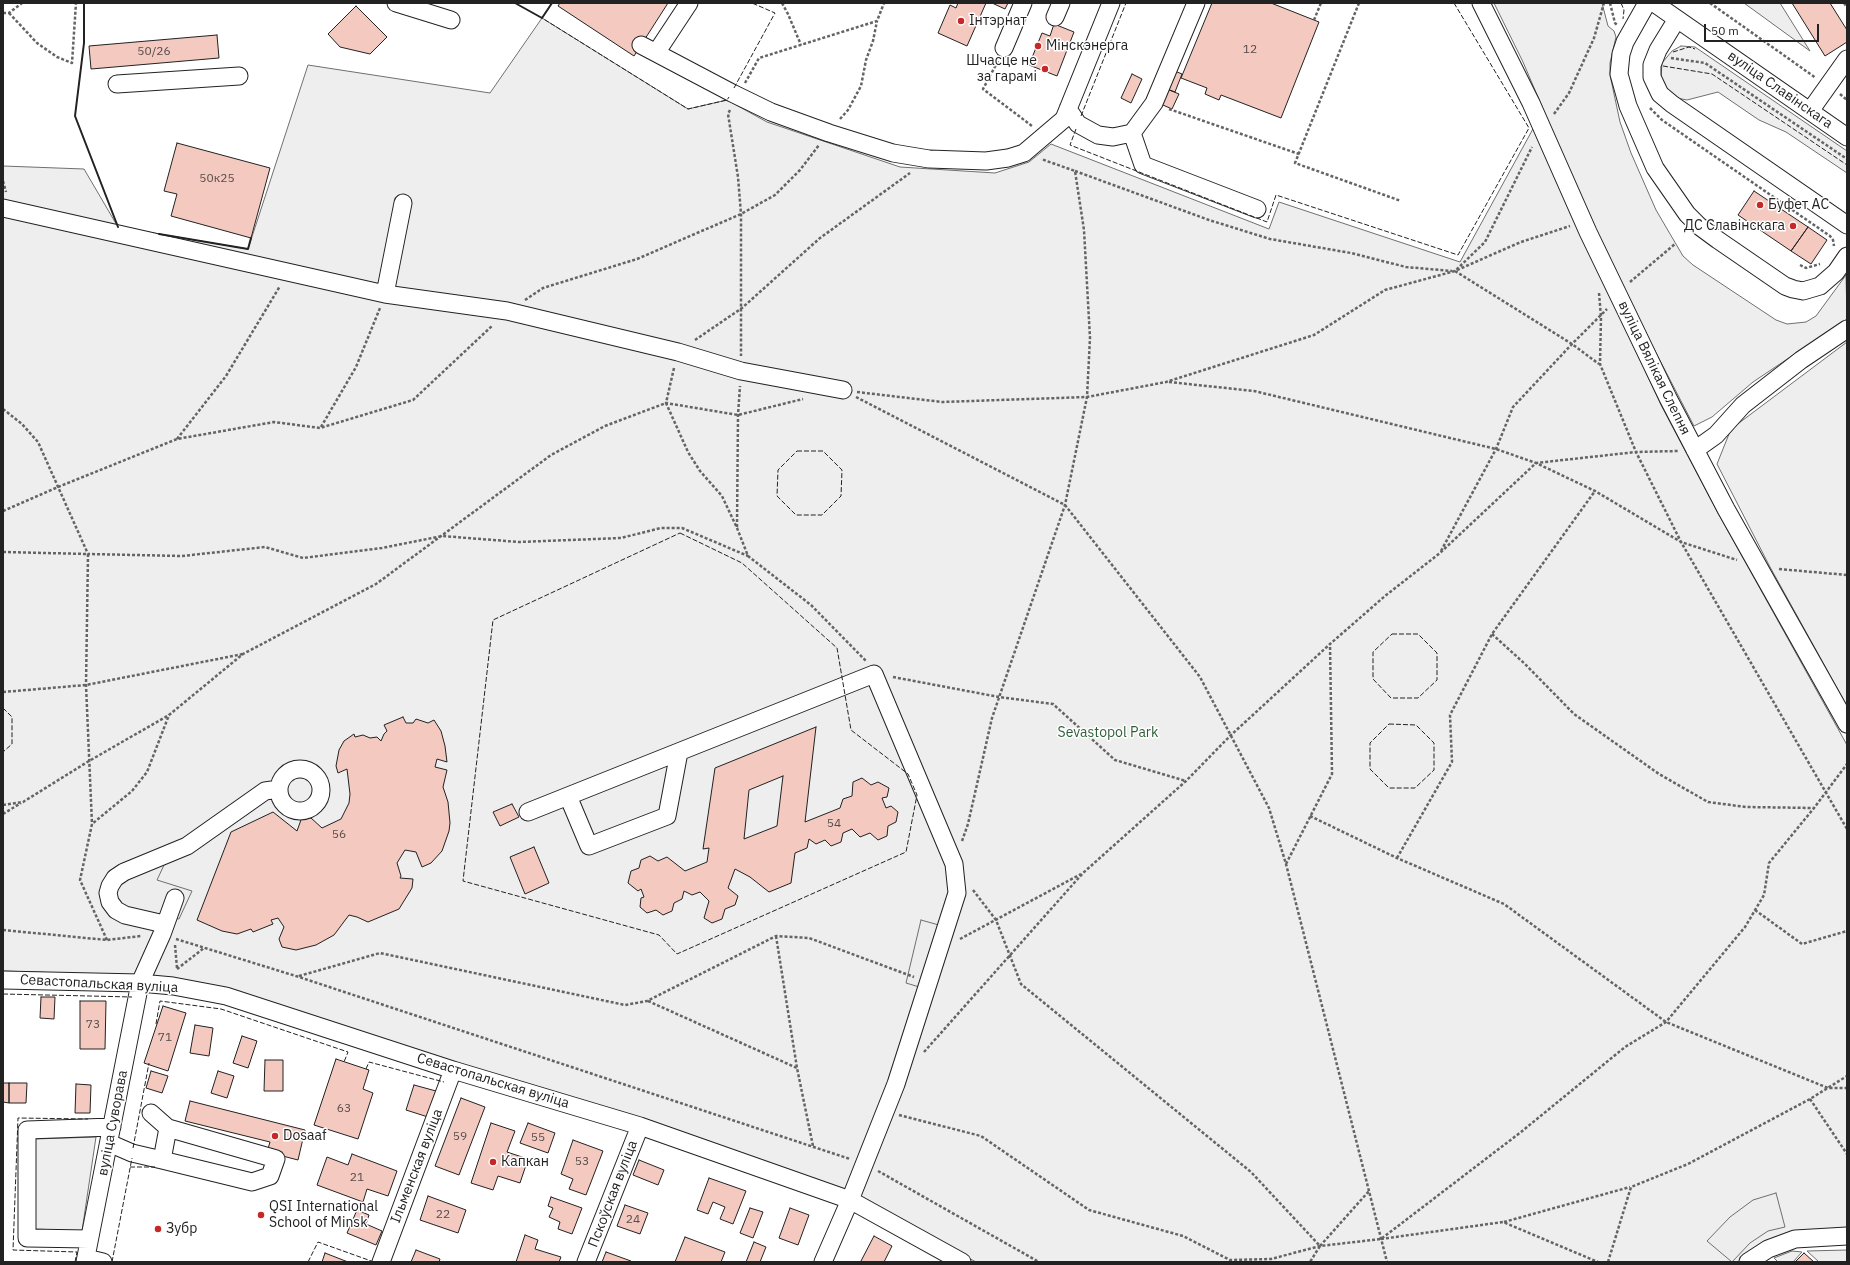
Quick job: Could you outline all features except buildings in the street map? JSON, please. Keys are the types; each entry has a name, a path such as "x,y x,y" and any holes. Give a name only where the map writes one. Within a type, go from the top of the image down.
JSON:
{"street":[{"path":"396,3 451,20"},
{"path":"656,54 689,3"},
{"path":"1004,48 1023,3"},
{"path":"641,45 771,112 829,133 893,153 928,160 986,161 1008,158 1024,153 1064,119 1111,3"},
{"path":"1068,109 1078,124 1098,135 1113,137 1132,133 1154,103 1196,3"},
{"name":"вуліца Вялікая Слепня","path":"1481,3 1543,129 1618,296 1695,450 1847,724"},
{"path":"1647,3 1625,42 1621,54 1619,74 1628,106 1654,168 1687,214 1699,226 1718,240 1785,286 1793,289 1803,291 1820,286 1836,272 1840,253"},
{"name":"вуліца Славінскага","path":"1654,3 1847,137"},
{"path":"1677,20 1658,50 1652,65 1652,77 1660,94 1672,104 1847,225"},
{"path":"1810,111 1847,59"},
{"path":"117,84 240,76"},
{"path":"1132,133 1143,165 1257,209"},
{"path":"385,294 403,202"},
{"path":"3,208 385,294 507,311 678,352 741,371 843,390"},
{"path":"1695,450 1716,435 1743,405 1801,360 1847,329"},
{"path":"528,812 874,674 954,864 957,893 896,1084 865,1164 823,1262"},
{"path":"568,796 589,846 667,816 679,752"},
{"path":"163,929 125,915 116,910 110,902 108,893 115,878 124,872 188,846 264,791 280,789"},
{"name":"вуліца Суворава","path":"86,1260 140,984 175,898"},
{"name":"Севастопальская вуліца","path":"3,980 173,986 226,996 453,1070 640,1126 850,1200 962,1262"},
{"name":"Ільменская вуліца","path":"381,1262 453,1070"},
{"path":"89,1239 27,1238 27,1130 110,1135 132,1153 252,1182 270,1176 276,1159 168,1128 151,1114"},
{"name":"Пскоўская вуліца","path":"586,1262 640,1126"},
{"path":"162,1160 168,1128"},
{"path":"1748,1262 1768,1249 1788,1241 1812,1237 1847,1236"},
{"path":"86,1260 103,1262"}],"path":[{"path":"3,13 9,13 22,3"},
{"path":"9,13 37,44 57,57 72,63 76,3"},
{"path":"782,3 801,45"},
{"path":"3,511 177,439 274,422 320,428 413,400 507,311 544,288 637,259 740,214 775,195 800,170 848,110 861,86 866,60 873,41 876,21 884,3"},
{"path":"1314,20 1321,3"},
{"path":"1359,3 1295,162 1401,201"},
{"path":"1455,271 1485,242 1536,138 1569,93 1594,38 1604,3"},
{"path":"1610,3 1615,23 1618,26"},
{"path":"1710,3 1847,100"},
{"path":"1844,3 1847,7"},
{"path":"740,214 738,177 728,114 737,95 759,58 876,21"},
{"path":"1004,48 983,89 1045,136"},
{"path":"1671,58 1705,63 1847,159"},
{"path":"1154,103 1299,154"},
{"path":"1662,120 1830,236 1840,253"},
{"path":"1024,153 1075,170 1209,220 1270,239 1351,253 1406,267 1455,271 1572,344 1600,364"},
{"path":"748,556 722,496 700,471 688,452 666,404 678,352 742,308 820,238 928,160"},
{"path":"954,864 968,824 992,718 1065,505 1087,397 1090,338 1084,230 1075,170"},
{"path":"843,390 942,402 1087,397 1166,382 1314,335 1385,290 1455,271 1521,242 1572,226 1569,218"},
{"path":"1440,553 1496,449 1513,407 1572,344 1601,316 1631,280 1675,244"},
{"path":"1800,265 1809,268 1824,262"},
{"path":"177,439 226,376 288,272"},
{"path":"1599,288 1601,316 1600,364 1636,452 1681,542 1847,829"},
{"path":"320,428 356,367 375,323 385,294"},
{"path":"1166,382 1254,391 1496,449 1536,463 1595,491 1681,542 1760,568 1847,575"},
{"path":"843,390 1065,505 1200,677 1268,808 1286,864 1387,1262"},
{"path":"3,814 89,761 169,715 243,654 376,584 551,455 605,426 666,404 738,415 805,399"},
{"path":"3,409 22,424 38,442 88,554 86,685 92,824 80,880 107,940"},
{"path":"922,1055 1083,873 1186,781 1230,736 1330,644 1385,596 1440,553 1536,463 1636,452 1695,450"},
{"path":"1397,858 1452,762 1450,715 1492,634 1595,491"},
{"path":"3,552 182,556 265,547 303,558 382,548 442,536 519,542 621,538 661,528 682,528 748,556 811,605 870,666 874,674 999,697 1053,704 1115,760 1186,781"},
{"path":"1492,634 1526,664 1574,714 1659,774 1708,802 1746,807 1814,808"},
{"path":"1286,864 1332,774 1330,644"},
{"path":"3,692 86,685 243,654"},
{"path":"92,824 132,792 147,772 169,715"},
{"path":"1381,1239 1520,1132 1625,1047 1666,1022 1745,927 1764,895 1770,863 1826,793 1847,764"},
{"path":"3,805 23,802"},
{"path":"1310,816 1397,858 1504,904 1666,1022 1828,1088 1847,1088"},
{"path":"939,950 1083,873"},
{"path":"973,889 996,920 1021,984 1251,1172 1320,1246"},
{"path":"1755,910 1802,944 1847,931"},
{"path":"3,930 107,940 163,929"},
{"path":"776,936 797,1068 813,1147"},
{"path":"299,977 380,953 625,1005 647,1001 776,936 809,938 928,982"},
{"path":"204,948 177,969 174,938 299,977 865,1164 1039,1262"},
{"path":"647,1001 797,1068"},
{"path":"885,1111 981,1136 1089,1210 1183,1236 1230,1260 1271,1259 1320,1246 1503,1222 1631,1187 1688,1164 1810,1099 1847,1076"},
{"path":"1810,1099 1847,1154"},
{"path":"1608,1262 1631,1187"},
{"path":"1310,1262 1320,1246 1369,1191"},
{"path":"1503,1222 1598,1262"}],"green space":[{"path":"1494,3 1602,3 1608,26 1614,31 1616,37 1610,63 1610,75 1620,122 1631,153 1656,210 1683,256 1693,265 1776,320 1787,324 1806,322 1816,316 1846,275 1847,319 1753,382 1712,417 1694,426 1626,295 1593,226 1523,62"},
{"path":"1744,3 1780,3 1810,51"},
{"name":"Sevastopol Park","path":"542,18 688,109 727,100 767,122 900,167 995,173 1029,162 1051,144 1269,229 1279,202 1460,262 1534,127 1581,234 1661,405 1718,513 1847,745 1847,1228 1798,1231 1739,1262 976,1262 854,1197 150,976 3,971 3,166 84,169 118,227 248,249 308,65 490,93"},
{"path":"1681,46 1695,47 1847,151 1847,173 1786,132 1759,120 1718,92 1687,100 1677,98 1668,92 1661,78 1662,63 1672,51"},
{"path":"1847,342 1847,706 1770,567 1717,464 1731,429"},
{"path":"96,1137 82,1231 35,1229 34,1139"},
{"path":"1847,1250 1847,1262 1819,1262 1807,1251"},
{"path":"1792,1251 1802,1252 1793,1262 1778,1262 1774,1258"}],"shaded area":[{"path":"165,863 157,880 192,891 179,919 130,911 121,906 114,890 118,883"},
{"path":"921,920 946,927 926,989 906,983"},
{"path":"1776,1193 1785,1227 1768,1231 1750,1243 1732,1262 1707,1241 1730,1217 1753,1200"}],"fence":[{"path":"552,3 542,18 688,109 727,100 729,97"},
{"path":"734,88 775,13 752,3"},
{"path":"1081,116 1126,3"},
{"path":"1076,129 1070,145 1267,222 1276,195 1458,255 1529,128 1454,3"},
{"path":"1621,3 1624,10 1623,19"},
{"path":"1673,52 1689,47 1695,49"},
{"path":"1663,66 1712,74 1847,165"},
{"path":"797,451 823,451 842,470 841,496 822,515 796,515 777,496 778,470 797,451"},
{"path":"680,533 742,563 837,648 851,730 908,774 917,795 906,852 677,954 659,935 463,881 493,620 680,533"},
{"path":"1392,634 1418,634 1437,653 1437,680 1418,698 1391,698 1373,679 1373,652 1392,634"},
{"path":"3,708 12,717 12,744 3,752"},
{"path":"1389,724 1416,725 1434,743 1434,770 1415,788 1389,788 1370,769 1370,743 1389,724"},
{"path":"3,994 132,997"},
{"path":"156,1024 160,1001 221,1009 348,1052 344,1062"},
{"path":"366,1069 369,1062 444,1082"},
{"path":"133,1148 149,1063"},
{"path":"75,1262 77,1252 13,1250 18,1118 88,1119"},
{"path":"112,1262 132,1158"},
{"path":"130,1167 155,1167"},
{"path":"308,1262 318,1242 374,1262"}],"wall":[{"path":"84,3 84,43 75,116 118,227"},
{"path":"515,3 542,18 552,3"},
{"path":"159,234 248,249 251,238"}],"place":[{"name":"Інтэрнат","path":"961,21"},
{"name":"Мінскэнерга","path":"1038,46"},
{"name":"Шчасце не за гарамі","path":"1045,69"},
{"name":"Буфет АС","path":"1760,205"},
{"name":"ДС Славінскага","path":"1793,226"},
{"name":"Dosaaf","path":"275,1136"},
{"name":"Капкан","path":"493,1162"},
{"name":"QSI International School of Minsk","path":"261,1215"},
{"name":"Зубр","path":"158,1229"}]}
